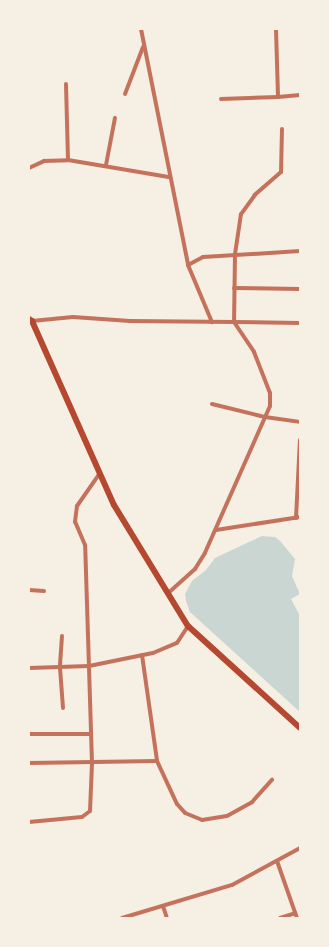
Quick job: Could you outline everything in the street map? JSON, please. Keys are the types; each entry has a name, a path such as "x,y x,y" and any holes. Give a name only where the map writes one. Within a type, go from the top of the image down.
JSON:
{"main road":[{"path":"30,320 114,505 188,626 300,728"}],"street":[{"path":"141,29 143,47 188,265 212,322"},
{"path":"276,29 278,97"},
{"path":"125,94 143,47"},
{"path":"66,84 68,160"},
{"path":"221,99 300,96"},
{"path":"106,165 115,118"},
{"path":"168,594 195,569 216,530 270,406 269,388 254,352 234,322 235,254 241,214 245,206 281,172 282,129"},
{"path":"29,168 44,161 68,160 106,165 169,177"},
{"path":"188,265 203,257 300,250"},
{"path":"234,288 300,289"},
{"path":"30,320 74,317 212,322 300,323"},
{"path":"212,404 265,417 300,422"},
{"path":"216,530 298,518 300,440"},
{"path":"29,822 88,814 91,800 92,763 85,545 75,522 77,506 100,473"},
{"path":"29,590 44,592"},
{"path":"29,668 89,666 142,655 177,643 188,626"},
{"path":"62,636 60,668 63,708"},
{"path":"142,655 157,761 177,804 192,818 202,820 237,812 252,802 272,780"},
{"path":"29,734 90,734"},
{"path":"29,763 157,761"},
{"path":"122,918 232,886 300,848"},
{"path":"277,861 296,916 280,918"},
{"path":"163,906 167,918"}],"shaded area":[{"path":"262,536 275,537 295,559 292,576 300,594 291,599 300,616 300,712 190,612 186,601 185,594 192,581 206,570 215,558"}]}
